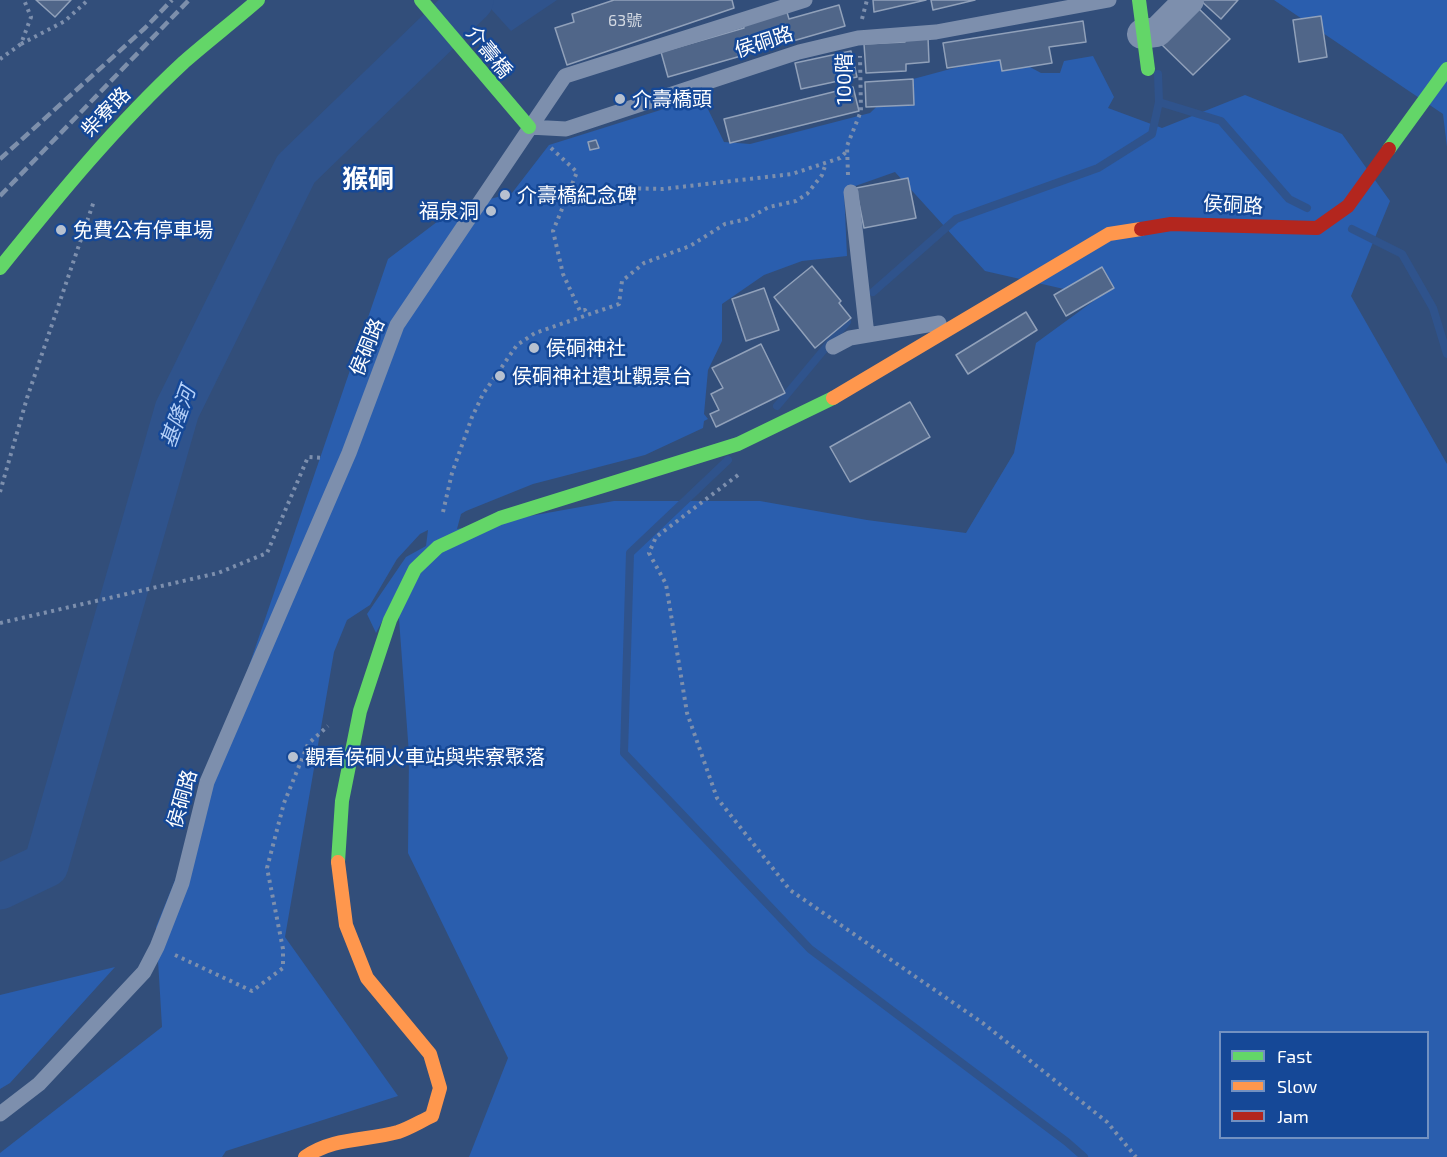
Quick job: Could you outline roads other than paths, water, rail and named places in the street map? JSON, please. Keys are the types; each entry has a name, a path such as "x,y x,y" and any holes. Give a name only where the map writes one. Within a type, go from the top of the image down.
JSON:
{"street":[{"name":"柴寮路","path":"0,268 77,172 121,123 176,70 258,0"},
{"name":"介壽橋","path":"421,0 529,128"},
{"path":"1139,0 1148,69"},
{"path":"1142,34 1157,32 1189,0"},
{"name":"侯硐路","path":"305,1157 314,1149 357,1138 398,1132 432,1116 440,1088 430,1054 367,978 346,925 338,860 342,801 360,711 390,620 416,569 438,548 500,518 738,444 816,408 1109,234 1171,224 1317,228 1348,206 1447,69"}],"lane":[{"path":"529,128 565,76 805,0"},
{"name":"侯硐路","path":"0,1114 39,1084 144,972 157,947 182,883 207,782 349,453 397,325 529,128 566,129 799,52 858,38 936,32 1109,0"},
{"path":"851,192 867,335"},
{"path":"833,347 850,338 966,319"}],"waterway":[{"name":"基隆河","path":"0,887 46,865 177,410 296,169 471,0"},
{"path":"873,292 956,219 1098,168 1152,134 1159,102 1158,74"},
{"path":"1159,102 1221,121 1289,199 1307,208"},
{"path":"1352,229 1402,254 1433,308 1447,354"},
{"path":"777,406 847,322"},
{"path":"728,460 630,553 624,753 810,949 1084,1157"}],"railway":[{"path":"0,159 145,28 172,0"},
{"path":"0,196 189,0"}],"place":[{"name":"介壽橋頭","path":"620,99"},
{"name":"介壽橋紀念碑","path":"505,195"},
{"name":"福泉洞","path":"491,211"},
{"name":"免費公有停車場","path":"61,230"},
{"name":"侯硐神社","path":"534,348"},
{"name":"侯硐神社遺址觀景台","path":"500,376"},
{"name":"觀看侯硐火車站與柴寮聚落","path":"293,757"}],"district":[{"name":"猴硐","path":"368,179"}]}
